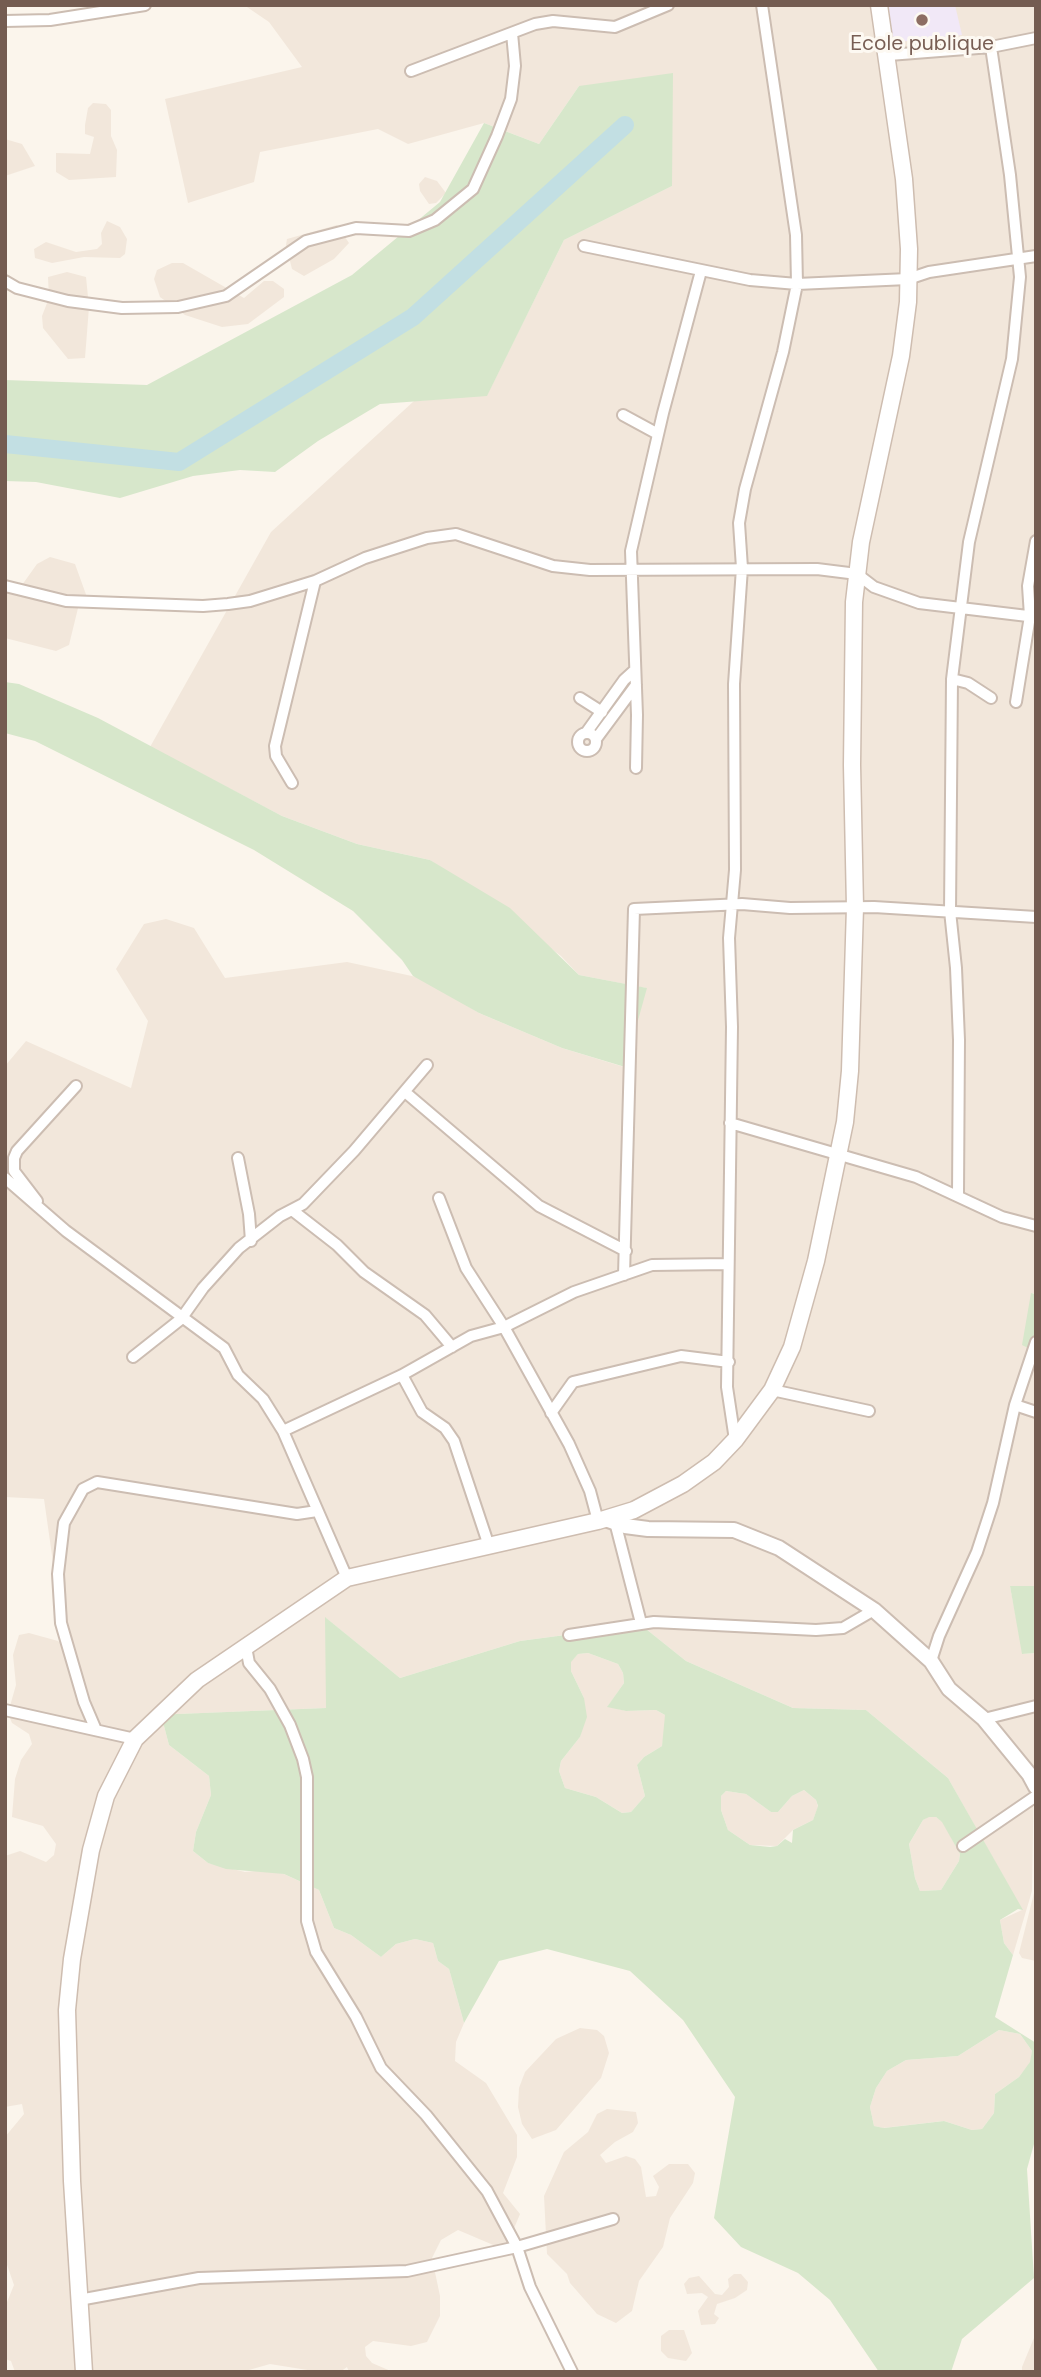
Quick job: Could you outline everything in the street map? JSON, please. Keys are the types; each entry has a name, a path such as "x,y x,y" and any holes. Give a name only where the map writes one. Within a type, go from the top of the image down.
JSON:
{"main road":[{"path":"84,2372 67,2045 72,1959 98,1822 115,1775 135,1739 181,1692 347,1578 606,1521 634,1510 683,1484 714,1462 735,1440 784,1370 804,1309 838,1156 850,1071 855,907 853,620 857,574 873,472 901,356 908,279 905,191 889,55 879,5"}],"street":[{"path":"5,21 50,20 145,5"},
{"path":"411,71 552,21 615,27 668,5"},
{"path":"735,1440 727,1387 732,906 735,870 734,684 742,568 739,523 745,489 773,391 797,284 796,235 762,5"},
{"path":"5,281 17,288 68,301 122,308 178,307 226,296 286,253 316,238 355,228 409,230 435,220 472,190 497,136 511,99 515,66 512,33"},
{"path":"889,55 991,47 1036,38"},
{"path":"958,1194 959,1040 950,911 952,679 959,609 970,542 1012,359 1020,257 991,47"},
{"path":"584,246 701,271 797,284 908,279 929,272 1036,256"},
{"path":"636,768 631,551 701,271"},
{"path":"623,415 659,434"},
{"path":"5,586 66,601 203,606 250,601 315,581 365,558 427,538 456,534 554,566 631,571 817,569 857,574 874,587 919,603 1033,617"},
{"path":"1016,702 1033,617 1028,586 1036,541"},
{"path":"292,783 276,756 275,746 315,581"},
{"path":"635,670 624,680 578,741 584,751 596,746 596,739 636,685"},
{"path":"952,679 968,683 991,698"},
{"path":"580,698 602,712"},
{"path":"586,733 596,739"},
{"path":"624,1275 634,908 855,907 1036,917"},
{"path":"133,1357 181,1319 223,1263 303,1204 345,1161 427,1065"},
{"path":"50,1217 14,1171 14,1158 17,1151 76,1086"},
{"path":"405,1092 539,1206 626,1251"},
{"path":"730,1123 916,1177 958,1194 1002,1217 1036,1226"},
{"path":"238,1158 251,1241"},
{"path":"5,1178 50,1217 181,1319 216,1339 238,1375 263,1399 283,1431 347,1578"},
{"path":"439,1198 466,1268 504,1327 569,1444 606,1521 641,1623"},
{"path":"292,1210 337,1244 364,1272 425,1315 452,1347"},
{"path":"283,1431 402,1375 471,1336 504,1327 573,1292 652,1265 728,1264"},
{"path":"931,1661 939,1636 977,1552 993,1503 1015,1405 1036,1342"},
{"path":"551,1413 573,1382 681,1356 729,1362"},
{"path":"402,1375 422,1412 445,1428 454,1441 489,1546"},
{"path":"772,1390 869,1411"},
{"path":"1015,1405 1036,1412"},
{"path":"96,1730 84,1702 61,1623 58,1574 64,1523 83,1489 97,1482 297,1514 317,1511"},
{"path":"606,1521 648,1529 734,1530 753,1535 779,1548 874,1610 931,1661 957,1697 984,1719 1036,1787"},
{"path":"569,1635 641,1623 709,1623 816,1630 843,1628 874,1610"},
{"path":"246,1647 249,1663 270,1689 290,1726 303,1759 307,1777 307,1921 316,1952 356,2017 381,2068 470,2168 487,2191 517,2247 530,2287 572,2372"},
{"path":"984,1719 1036,1706"},
{"path":"5,1710 135,1739"},
{"path":"963,1846 1036,1797"},
{"path":"79,2300 199,2278 407,2271 517,2247 614,2219"}],"shaded area":[{"path":"244,5 1036,5 1036,1293 1031,1293 1036,1352 1036,1586 1010,1586 1023,1654 1036,1653 1032,1891 1013,1955 1004,1943 1000,1920 1022,1910 948,1778 866,1710 793,1708 686,1661 641,1625 520,1641 400,1678 326,1618 326,1708 154,1715 164,1726 169,1745 209,1776 211,1795 196,1832 193,1851 208,1863 245,1872 265,1870 284,1874 319,1890 334,1928 351,1935 381,1957 396,1944 415,1939 433,1943 438,1961 449,1969 464,2023 456,2042 455,2061 486,2083 517,2135 517,2157 503,2193 520,2214 505,2250 458,2230 441,2240 432,2258 440,2296 440,2316 427,2342 411,2346 373,2341 365,2347 366,2356 372,2363 393,2372 349,2372 347,2367 340,2372 320,2372 270,2364 242,2372 15,2372 11,2361 5,2359 5,2307 14,2285 5,2259 5,2137 24,2114 22,2104 5,2107 5,1856 20,1851 46,1862 54,1855 56,1844 43,1826 12,1817 15,1779 21,1760 32,1744 29,1734 12,1723 8,1713 16,1685 13,1655 19,1635 29,1633 58,1641 65,1647 44,1499 5,1497 5,1066 26,1041 131,1088 148,1021 116,969 144,924 166,919 194,928 225,978 347,962 421,978 479,1013 562,1048 624,1067 646,988 579,975 561,956 430,860 357,844 282,816 150,747 271,532 414,401 487,395 564,240 672,186 579,86 539,144 484,123 408,144 378,129 260,152 254,182 188,203 165,99 302,67 269,22"},
{"name":"Ecole publique","path":"883,5 955,5 962,35 889,43"},
{"path":"93,103 106,104 111,110 111,136 117,150 116,177 69,180 56,172 56,153 90,154 94,137 85,134 85,125 88,108"},
{"path":"5,139 22,144 35,166 5,176"},
{"path":"425,177 437,181 446,193 436,203 429,204 420,191 419,184"},
{"path":"107,221 120,227 127,239 125,254 120,258 84,257 52,263 35,258 34,249 46,242 76,252 97,249 102,244 101,233"},
{"path":"337,225 349,243 334,259 304,276 292,269 287,239"},
{"path":"172,263 183,263 244,298 264,281 273,281 284,289 284,297 248,324 222,327 185,315 160,297 154,279 157,270"},
{"path":"67,272 86,277 89,307 85,358 68,359 43,328 42,316 49,298 48,277"},
{"path":"50,557 75,564 88,600 79,604 69,645 56,651 5,638 5,580 22,585 37,564"},
{"path":"588,1653 618,1664 623,1673 624,1683 608,1706 626,1711 656,1710 665,1715 662,1746 644,1757 637,1765 645,1796 631,1812 622,1813 596,1797 565,1788 559,1771 561,1761 580,1737 584,1698 571,1671 571,1661 578,1654"},
{"path":"804,1790 816,1800 818,1807 813,1820 793,1830 777,1846 750,1845 728,1830 721,1810 721,1796 726,1791 746,1794 771,1812 778,1812 792,1796"},
{"path":"929,1816 943,1822 960,1854 959,1861 941,1890 920,1891 909,1844 923,1820"},
{"path":"1036,1885 1036,1961 1022,1958 1019,1953"},
{"path":"580,2028 597,2030 604,2036 609,2053 601,2078 556,2130 532,2139 522,2124 518,2107 519,2088 525,2072 556,2039"},
{"path":"999,2030 1020,2034 1032,2051 1031,2062 1019,2077 995,2094 994,2113 982,2129 972,2130 944,2121 883,2128 874,2126 870,2107 876,2088 887,2071 906,2060 958,2056"},
{"path":"607,2109 636,2112 638,2123 633,2132 600,2155 606,2163 626,2156 635,2159 641,2167 646,2197 656,2196 659,2187 653,2176 669,2164 688,2164 695,2173 693,2183 670,2218 663,2247 639,2281 632,2311 616,2323 597,2314 570,2283 567,2274 547,2254 544,2196 564,2152 588,2132 597,2114"},
{"path":"734,2274 741,2274 748,2282 747,2290 735,2298 717,2304 714,2314 719,2318 715,2324 701,2325 698,2311 708,2297 702,2293 687,2294 684,2284 689,2278 699,2276 715,2294 722,2295 729,2287 728,2279"},
{"path":"669,2330 684,2330 692,2353 686,2361 668,2358 661,2351 661,2336"},
{"path":"1036,2333 1036,2372 1022,2372 1022,2367"}],"green space":[{"path":"673,73 672,186 564,240 487,396 380,404 318,441 275,472 240,470 193,476 120,498 36,482 5,481 5,380 147,385 352,275 440,202 484,123 539,144 579,86"},
{"path":"5,682 19,684 98,718 282,816 357,844 430,860 510,908 579,975 647,988 625,1067 562,1048 479,1013 413,976 402,960 353,911 254,850 35,741 5,733"},
{"path":"1031,1293 1036,1294 1036,1352 1022,1345"},
{"path":"1010,1586 1036,1586 1036,1653 1022,1654"},
{"path":"325,1617 400,1678 520,1641 641,1625 686,1661 793,1708 866,1710 948,1778 1023,1910 1018,1909 1000,1920 1004,1943 1013,1955 995,2017 1036,2043 1036,2137 1027,2169 1034,2278 962,2339 951,2372 879,2372 830,2300 798,2273 741,2247 714,2218 735,2097 683,2020 630,1971 547,1949 499,1961 464,2023 449,1969 438,1961 433,1943 415,1939 396,1944 381,1957 351,1935 334,1928 319,1890 284,1874 226,1869 208,1863 193,1851 196,1832 211,1795 209,1776 169,1745 164,1726 153,1715 326,1708","holes":["588,1653 618,1664 623,1673 624,1683 607,1707 626,1711 656,1710 665,1715 662,1746 644,1757 637,1765 645,1796 631,1812 622,1813 596,1797 565,1788 559,1771 561,1761 580,1737 587,1717 584,1698 571,1671 571,1662 578,1654","804,1790 816,1800 818,1806 813,1820 793,1830 792,1843 785,1839 777,1846 750,1845 728,1830 721,1810 721,1796 726,1791 746,1794 771,1812 778,1812 792,1796","936,1817 942,1822 960,1854 959,1861 941,1890 920,1891 915,1878 909,1844 923,1820","999,2030 1020,2034 1032,2051 1030,2062 1019,2077 995,2094 994,2113 982,2129 972,2130 944,2121 884,2128 874,2126 870,2107 876,2088 887,2071 906,2060 958,2056"]}],"waterway":[{"path":"5,444 179,462 413,317 625,125"}],"place":[{"name":"Ecole publique","path":"922,20"}]}
